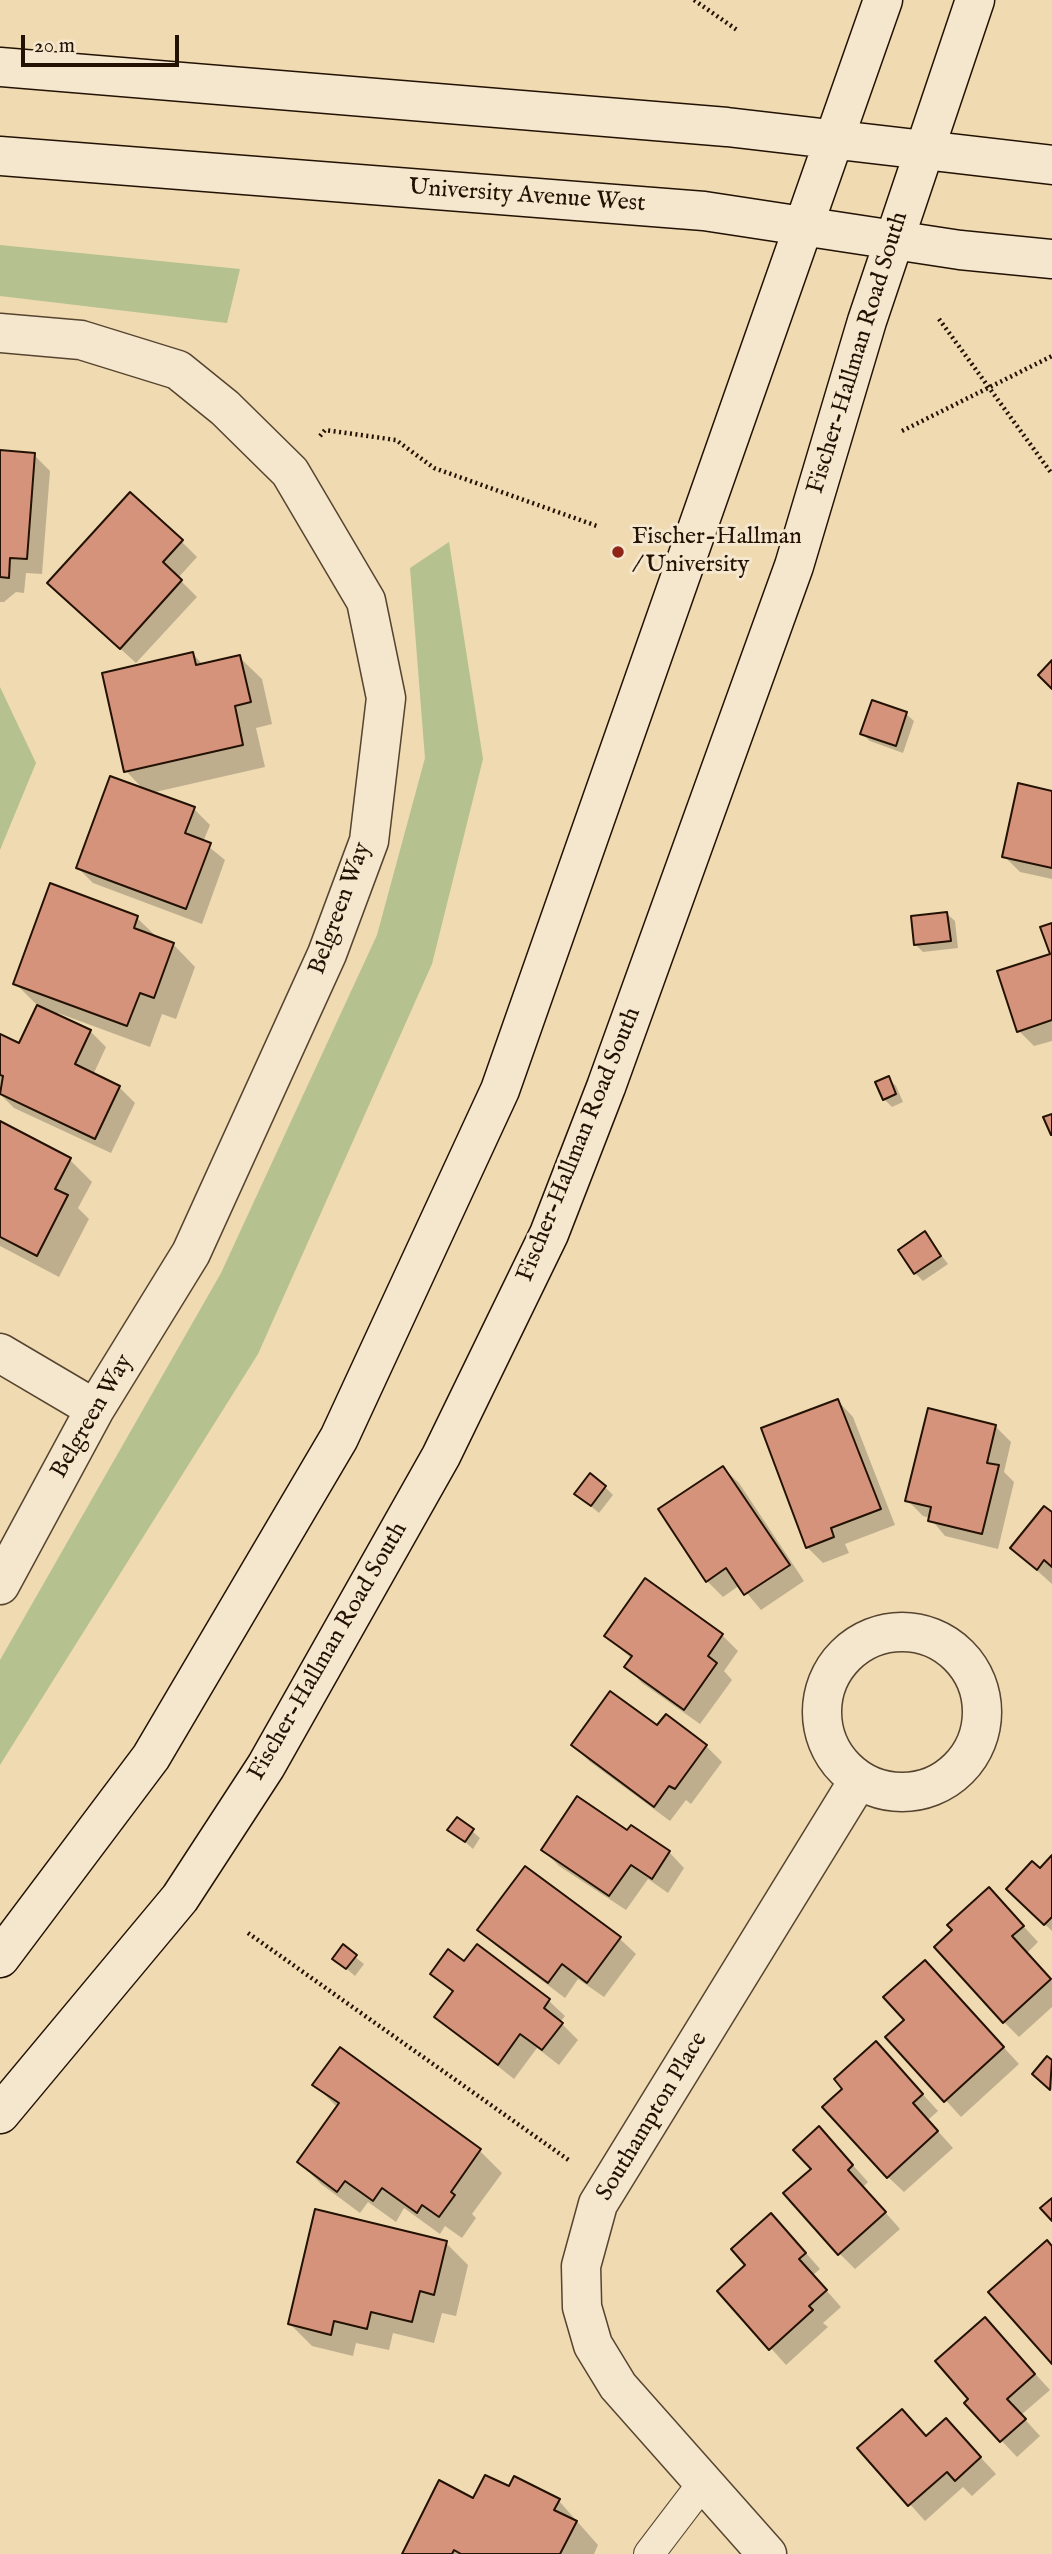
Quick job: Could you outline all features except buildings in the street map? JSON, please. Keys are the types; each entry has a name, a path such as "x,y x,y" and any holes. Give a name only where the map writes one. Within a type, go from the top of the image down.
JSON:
{"main road":[{"path":"0,1958 151,1758 339,1438 500,1090 883,0"},
{"name":"Fischer-Hallman Road South","path":"0,2114 180,1898 266,1766 441,1455 549,1234 607,1087 794,566 893,240 975,0"},
{"path":"0,67 727,127 922,152 1052,164"},
{"name":"University Avenue West","path":"0,156 704,211 960,250 1052,258"},
{"name":"Belgreen Way","path":"0,333 81,340 178,370 225,408 290,472 366,601 386,698 369,841 327,954 191,1252 95,1409 0,1585"},
{"path":"0,1353 95,1409"},
{"path":"896,1631 934,1637 962,1657 979,1689 982,1722 971,1753 953,1775 921,1791 892,1793 858,1780 846,1771 830,1748 821,1718 822,1697 832,1671 850,1649 869,1638 896,1631"},
{"name":"Southampton Place","path":"767,2554 618,2386 593,2345 582,2307 581,2266 598,2204 858,1780"}],"lane":[{"path":"649,2554 703,2483"}],"path":[{"path":"694,0 737,30"},
{"path":"939,319 1052,474"},
{"path":"902,431 1052,356"},
{"path":"290,472 325,430 396,440 434,468 597,526"},
{"path":"248,1933 608,2188"}],"green space":[{"path":"0,245 240,269 227,323 0,296"},
{"path":"449,542 483,759 432,964 258,1354 0,1765 0,1660 221,1273 377,935 425,758 410,568"},
{"path":"0,687 36,763 0,850"}],"place":[{"name":"Fischer-Hallman / University","path":"618,552"}]}
